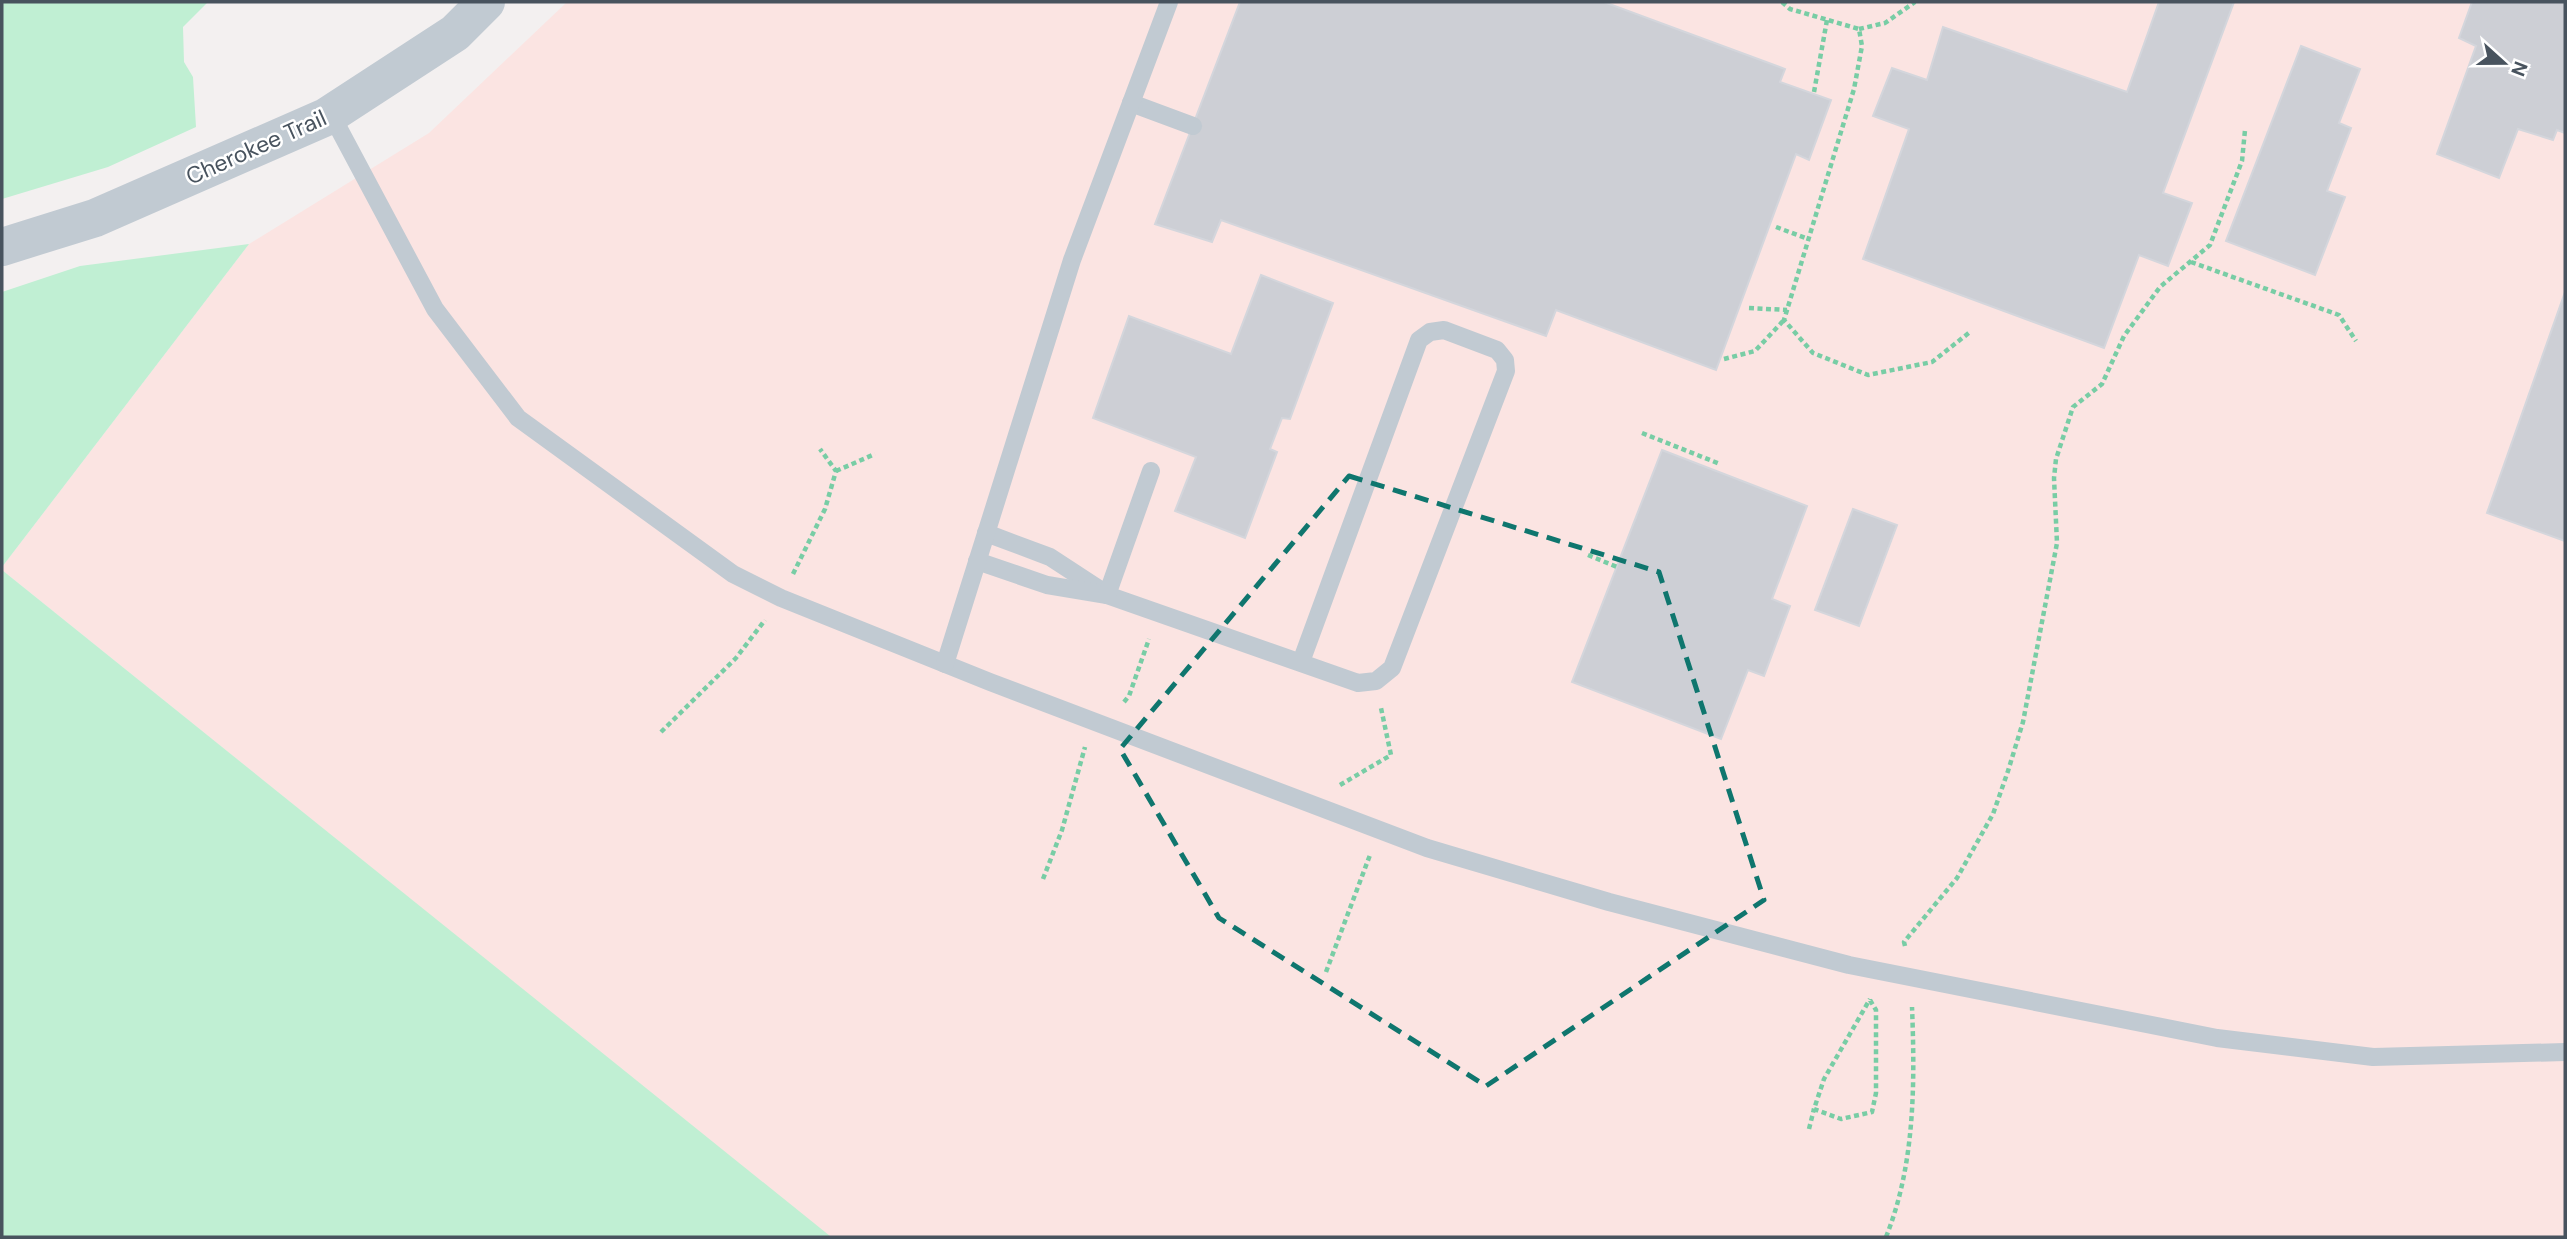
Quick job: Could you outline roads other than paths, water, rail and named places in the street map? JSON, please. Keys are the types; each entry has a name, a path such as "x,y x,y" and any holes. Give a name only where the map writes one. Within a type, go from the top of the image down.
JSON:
{"street":[{"name":"Cherokee Trail","path":"2,247 95,218 331,114 455,33 486,2"}],"lane":[{"path":"945,664 1072,260 1169,2"},
{"path":"1131,103 1193,126"},
{"path":"331,114 435,309 518,418 733,574 781,598 945,664 1427,848 1609,902 1884,972 2217,1038 2373,1057 2565,1052"},
{"path":"977,561 1048,585 1107,595 1358,683 1376,681 1392,668 1506,371 1505,360 1497,350 1444,330 1430,331 1419,340 1301,662"},
{"path":"1107,595 1152,471"},
{"path":"986,533 1050,557 1107,595"}]}
